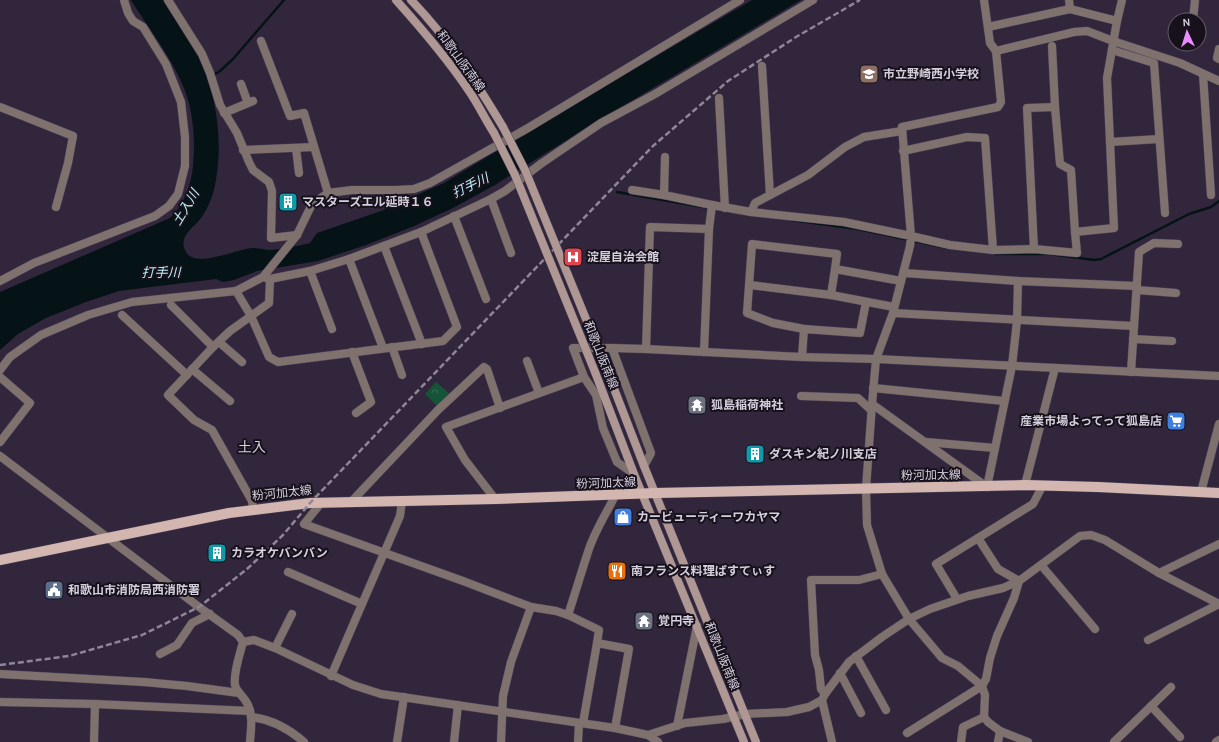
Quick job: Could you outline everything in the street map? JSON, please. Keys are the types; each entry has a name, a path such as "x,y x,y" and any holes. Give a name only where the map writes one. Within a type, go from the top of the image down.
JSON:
{"main road":[{"name":"和歌山阪南線","path":"396,0 427,35 469,91 494,133 515,175 596,372 642,494 744,742"},
{"name":"和歌山阪南線","path":"411,0 423,12 467,70 503,127 525,170 756,742"},
{"name":"粉河加太線","path":"0,560 253,509 321,503 615,496 656,493 1025,485 1219,493"}],"street":[{"path":"0,282 34,263 155,216 169,206 178,194 185,166 185,137 180,102 166,64 143,27 133,21 128,13 124,0"},
{"path":"168,0 202,54 210,73 220,105 237,133 243,150 253,170 269,182 272,191 271,238 297,235"},
{"path":"253,509 252,501 212,430 194,420 168,395 230,331 269,303 267,276 297,235 312,204 328,193 352,190 397,190 414,188 430,183 528,128 740,0"},
{"path":"0,370 10,357 41,335 88,315 132,302 236,291 267,276 310,271 421,232 505,191 542,163 601,123 655,94 812,0"},
{"path":"984,0 990,43 996,51 1001,102 998,107 902,127 911,236 910,246 894,310 876,359 871,407 866,489 867,525 882,574 909,619 942,658 958,666 982,686 985,695 984,717 988,722 1000,731 1028,742"},
{"path":"1069,0 1070,9"},
{"path":"1075,232 1114,228 1107,78 1122,0"},
{"path":"1194,12 1195,0"},
{"path":"988,27 1070,9 1117,21"},
{"path":"996,51 1074,32 1087,31 1113,46 1154,63 1165,213"},
{"path":"261,41 290,116 304,113 328,193"},
{"path":"632,190 664,195 724,208 844,222 950,245 993,250 1034,249 1077,253 1071,170 1060,164 1052,46"},
{"path":"1113,46 1180,63 1219,81"},
{"path":"1219,49 1217,58 1219,58"},
{"path":"762,66 770,195"},
{"path":"1203,74 1211,195"},
{"path":"224,113 250,102 241,84"},
{"path":"719,98 724,208"},
{"path":"1034,249 1027,108 1055,106"},
{"path":"0,107 73,136 68,163 56,207"},
{"path":"751,212 755,203 808,175 844,147 864,137 902,132"},
{"path":"903,151 967,137 985,138 993,250"},
{"path":"1110,142 1159,138"},
{"path":"243,150 314,147"},
{"path":"296,148 298,173"},
{"path":"664,195 665,157"},
{"path":"490,199 511,253"},
{"path":"704,352 709,230 712,205"},
{"path":"454,216 486,299"},
{"path":"646,349 650,227 709,230"},
{"path":"236,291 251,316 268,357 278,362 443,341 457,327 421,232"},
{"path":"1131,372 1139,252 1154,242 1178,244"},
{"path":"831,295 837,254 752,244 747,313 772,324 804,329 860,333 866,302"},
{"path":"384,246 422,344"},
{"path":"349,258 383,348"},
{"path":"835,269 902,277 1018,281 1137,288 1176,293"},
{"path":"310,271 332,328"},
{"path":"801,396 858,398 925,442 987,487 1012,366 1017,321 1018,281"},
{"path":"750,285 831,295 866,302 894,310 1017,321 1134,326"},
{"path":"171,305 216,344 242,362"},
{"path":"122,315 189,372 230,401"},
{"path":"802,357 804,329"},
{"path":"1133,339 1172,341"},
{"path":"392,347 402,375"},
{"path":"634,474 617,462 603,428 596,395 584,377 573,348 646,349 1219,376"},
{"path":"612,348 651,453 644,466"},
{"path":"352,352 371,402 356,413"},
{"path":"527,361 539,394"},
{"path":"352,502 438,410 484,367 488,369 500,408"},
{"path":"1025,485 1055,368"},
{"path":"495,499 465,460 446,427 584,377"},
{"path":"0,378 30,403 0,442"},
{"path":"873,388 1004,401"},
{"path":"1201,492 1219,424"},
{"path":"925,442 995,448"},
{"path":"0,456 238,634 243,642 235,677 235,686 246,700 251,714 250,742"},
{"path":"957,599 936,564 1033,504 1043,485"},
{"path":"568,615 594,536 615,496"},
{"path":"331,676 400,516 402,501"},
{"path":"321,503 304,524 531,607 556,611 568,615 599,630 578,742"},
{"path":"648,735 685,723 734,717 745,714 787,712 809,707 824,697 849,662 909,619 957,599 1003,588 1019,581 1080,536 1091,536 1105,540 1159,572 1219,604"},
{"path":"978,538 998,569 1019,581"},
{"path":"1159,572 1219,544"},
{"path":"1041,565 1095,629"},
{"path":"288,572 362,604"},
{"path":"832,742 815,655 811,580 859,580 882,574"},
{"path":"907,733 982,686 986,680 996,636 1014,598 1019,581"},
{"path":"1148,640 1219,604"},
{"path":"501,742 503,696 511,662 531,607"},
{"path":"160,654 177,646 192,623 210,614"},
{"path":"275,648 292,614"},
{"path":"677,726 697,626"},
{"path":"243,642 254,640 275,648 331,676 382,694 615,728 648,735 658,742"},
{"path":"596,643 629,649 615,728"},
{"path":"856,656 886,710"},
{"path":"840,673 861,713"},
{"path":"0,674 144,682 239,693"},
{"path":"1116,741 1171,687"},
{"path":"397,742 404,697"},
{"path":"0,702 94,704 251,714 273,722 296,735 304,742"},
{"path":"94,704 94,742"},
{"path":"454,742 458,705"},
{"path":"1151,706 1180,737"},
{"path":"961,742 963,727 984,717"},
{"path":"998,742 1000,731"}],"green space":[{"path":"436,382 450,394 438,407 425,394"}],"water":[{"path":"131,0 163,0 197,53 211,90 216,110 219,150 214,190 207,209 186,235 184,240 185,250 190,256 197,259 206,259 246,249 255,248 271,250 310,243 317,233 381,211 444,183 561,112 752,0 801,0 586,128 495,185 453,208 412,227 366,245 318,261 257,271 234,280 223,282 216,279 119,291 46,318 18,334 0,350 0,292 170,218 183,201 189,188 193,166 194,134 191,111 185,90 172,63"}],"waterway":[{"path":"212,76 233,59 284,0"},
{"path":"617,192 709,208"},
{"path":"994,254 1050,254 1094,260 1101,259 1189,214 1211,207 1219,201"},
{"path":"791,220 858,229 947,248"}],"railway":[{"path":"0,665 69,656 142,635 199,607 247,569 283,535 310,503 653,146 728,81 796,37 860,0"}],"place":[{"name":"市立野崎西小学校","path":"869,74"},
{"name":"マスターズエル延時１６","path":"288,202"},
{"name":"淀屋自治会館","path":"573,257"},
{"name":"狐島稲荷神社","path":"697,405"},
{"name":"産業市場よってって狐島店","path":"1176,421"},
{"name":"ダスキン紀ノ川支店","path":"755,454"},
{"name":"カービューティーワカヤマ","path":"623,517"},
{"name":"カラオケバンバン","path":"217,553"},
{"name":"南フランス料理ぱすてぃす","path":"617,571"},
{"name":"和歌山市消防局西消防署","path":"54,590"},
{"name":"覚円寺","path":"644,621"}],"district":[{"name":"土入","path":"252,447"}],"water label":[{"name":"打手川","path":"470,185"},
{"name":"土入川","path":"185,207"},
{"name":"打手川","path":"161,272"}]}
